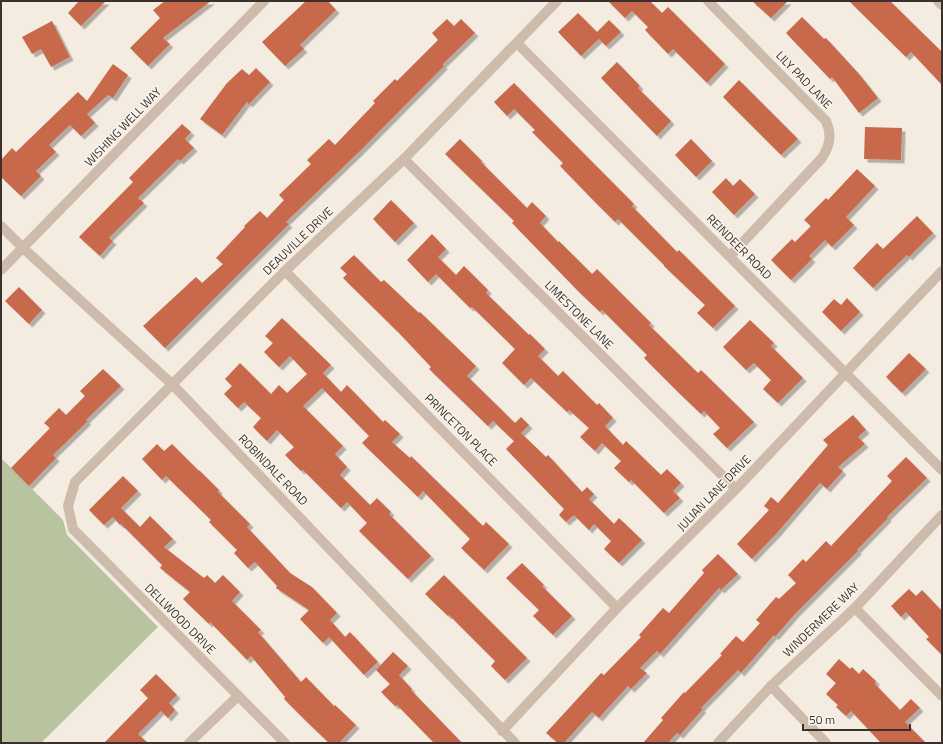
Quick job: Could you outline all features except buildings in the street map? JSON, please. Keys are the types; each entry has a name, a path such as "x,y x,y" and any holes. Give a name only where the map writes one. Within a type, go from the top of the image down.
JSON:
{"street":[{"name":"WISHING WELL WAY","path":"1,270 264,1"},
{"name":"DEAUVILLE DRIVE","path":"68,506 75,482 285,271 404,159 557,1"},
{"name":"LILY PAD LANE","path":"708,1 826,120 830,135 828,147 822,158 730,256"},
{"path":"938,1 942,5"},
{"name":"REINDEER ROAD","path":"517,43 942,470"},
{"name":"LIMESTONE LANE","path":"404,159 736,489"},
{"name":"ROBINDALE ROAD","path":"1,226 23,248 173,385 515,743"},
{"name":"PRINCETON PLACE","path":"285,271 617,608"},
{"name":"JULIAN LANE DRIVE","path":"502,730 617,608 736,489 942,271"},
{"name":"DELLWOOD DRIVE","path":"68,506 73,529 285,743"},
{"name":"WINDERMERE WAY","path":"718,743 770,686 855,608 942,515"},
{"path":"855,608 942,696"},
{"path":"770,686 826,743"},
{"path":"189,743 238,696"}],"green space":[{"path":"1,458 63,520 67,535 158,627 41,743 1,743"}]}
